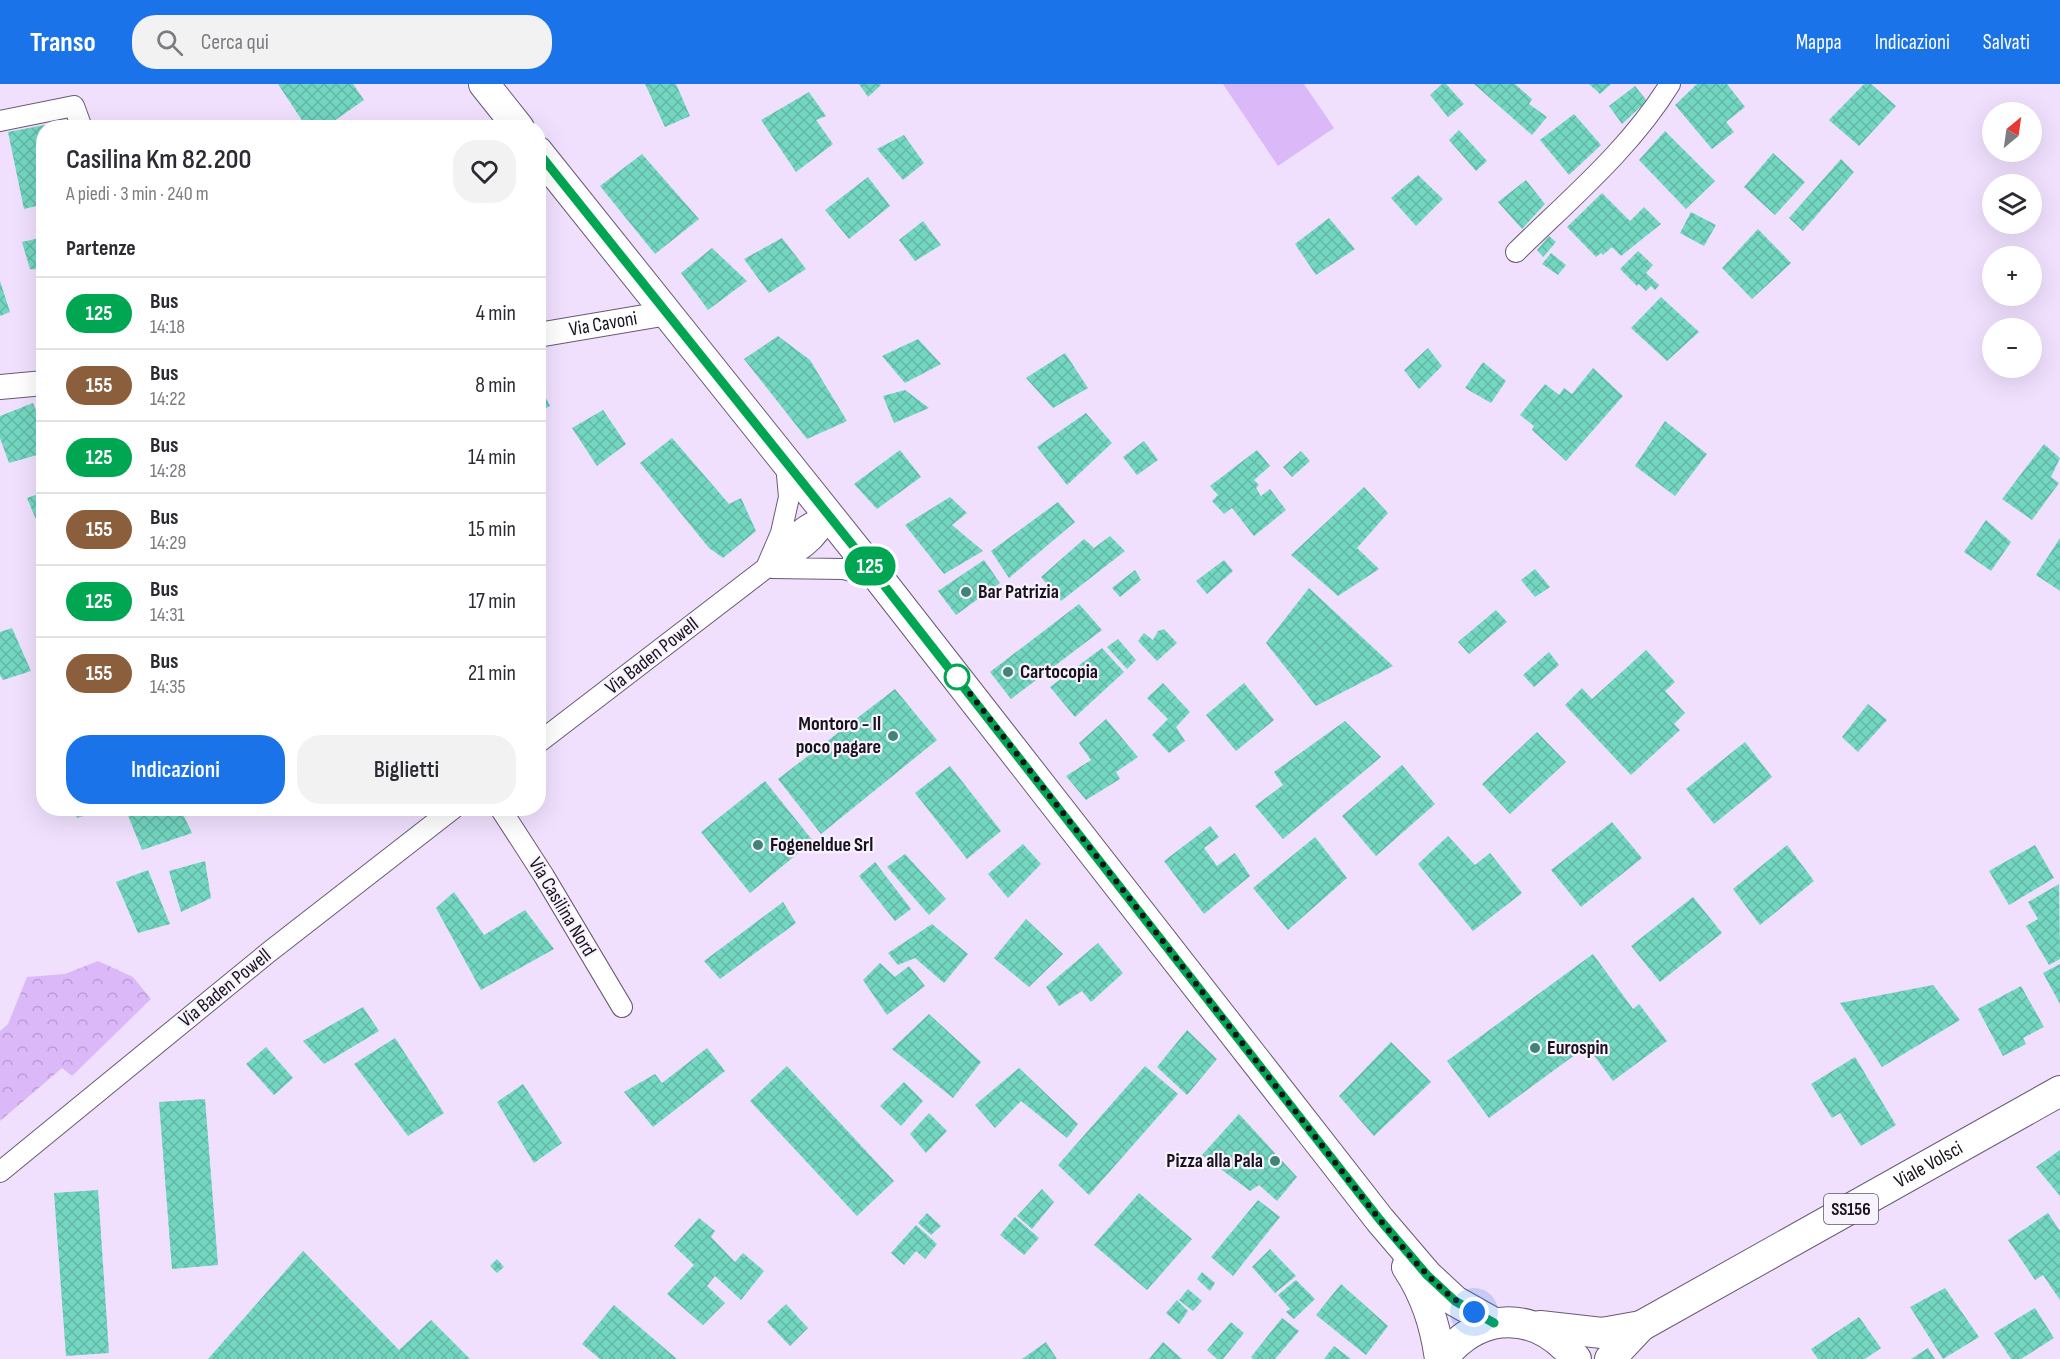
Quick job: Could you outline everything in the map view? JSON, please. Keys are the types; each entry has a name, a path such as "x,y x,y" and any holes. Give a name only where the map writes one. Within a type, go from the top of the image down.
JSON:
{"main road":[{"path":"484,84 513,120"},
{"path":"546,162 878,577 1380,1220 1427,1275 1455,1301 1494,1323"},
{"name":"Viale Volsci","path":"1610,1359 1641,1326 2060,1091"},
{"path":"1380,1220 1419,1286 1435,1324 1441,1359"},
{"name":"SS156","path":"1441,1359 1463,1337 1494,1323 1513,1322 1531,1325 1556,1338 1576,1359"},
{"name":"Viale Volsci","path":"1531,1325 1602,1333 1641,1326"}],"street":[{"path":"1516,252 1631,138 1653,111 1670,84"},
{"path":"0,121 74,106 79,120"},
{"name":"Via Cavoni","path":"546,334 668,313"},
{"path":"0,387 36,384"},
{"name":"Via Baden Powell","path":"766,568 781,533 789,497 786,461"},
{"name":"Via Baden Powell","path":"546,738 766,568 788,540 810,521 829,515"},
{"path":"766,568 843,569 878,577"},
{"name":"Via Baden Powell","path":"0,1172 269,952 444,816"},
{"name":"Via Casilina Nord","path":"505,816 544,876 622,1007"}],"green space":[{"path":"1223,84 1304,84 1334,128 1278,166"},
{"path":"98,961 133,977 151,999 72,1076 62,1068 0,1121 0,1031 8,1024 27,977 65,974"}],"building":[{"path":"278,84 353,84 364,100 335,120 302,120"},
{"path":"645,84 676,84 690,116 665,127"},
{"path":"859,84 880,84 881,85 868,97"},
{"path":"1442,84 1446,84 1464,104 1448,117 1430,95"},
{"path":"1474,84 1515,84 1532,99 1529,104 1547,117 1532,135"},
{"path":"1589,84 1611,84 1600,94"},
{"path":"1697,84 1727,84 1745,107 1726,122 1734,132 1712,149 1675,105"},
{"path":"1864,84 1871,84 1896,106 1859,146 1829,120"},
{"path":"1635,86 1647,101 1622,124 1609,106"},
{"path":"809,92 826,116 816,120 833,144 796,172 761,120"},
{"path":"1574,114 1601,145 1569,175 1540,140"},
{"path":"36,127 36,206 24,209 8,132"},
{"path":"1459,130 1487,161 1476,171 1449,140"},
{"path":"1665,131 1715,181 1686,209 1639,160"},
{"path":"904,135 924,163 903,180 877,149"},
{"path":"1773,153 1805,182 1775,215 1744,187"},
{"path":"642,154 699,219 655,254 600,186"},
{"path":"1841,159 1854,172 1803,231 1789,218"},
{"path":"1418,175 1443,199 1416,226 1391,198"},
{"path":"868,177 890,206 849,239 825,210"},
{"path":"1526,180 1545,204 1522,229 1498,202"},
{"path":"1602,193 1630,221 1644,207 1661,224 1621,256 1612,247 1603,255 1601,253 1596,257 1567,227"},
{"path":"1691,212 1716,225 1704,246 1680,233"},
{"path":"1329,218 1355,249 1316,275 1295,244"},
{"path":"923,221 941,245 915,261 899,240"},
{"path":"1758,229 1791,263 1752,299 1722,268"},
{"path":"1549,236 1556,242 1543,257 1537,250"},
{"path":"782,238 806,269 769,293 744,259"},
{"path":"36,239 36,269 30,269 22,242"},
{"path":"712,248 747,281 708,310 681,273"},
{"path":"1638,251 1653,265 1646,273 1659,285 1655,290 1651,286 1646,291 1639,284 1637,286 1620,269"},
{"path":"1551,253 1566,265 1558,275 1542,264"},
{"path":"0,281 10,312 0,316"},
{"path":"1661,297 1699,332 1667,361 1631,328"},
{"path":"778,336 810,360 847,421 807,439 744,359"},
{"path":"918,339 941,364 905,383 882,356"},
{"path":"1428,348 1442,366 1419,389 1404,370"},
{"path":"1065,353 1088,388 1053,408 1026,378"},
{"path":"1483,362 1506,381 1491,403 1465,388"},
{"path":"1593,368 1623,396 1566,461 1532,430 1534,426 1520,415 1545,384 1559,395 1564,388 1572,394"},
{"path":"905,390 929,408 894,423 883,396"},
{"path":"33,403 36,410 36,455 9,463 0,438 0,416"},
{"path":"603,410 626,444 597,466 572,428"},
{"path":"1086,413 1112,443 1067,485 1037,447"},
{"path":"1665,421 1707,454 1675,496 1635,466"},
{"path":"672,438 729,504 741,498 756,531 723,558 709,548 640,463"},
{"path":"1144,441 1158,460 1137,475 1123,457"},
{"path":"2044,444 2060,458 2051,477 2059,483 2032,520 2002,499"},
{"path":"900,450 921,477 877,509 854,484"},
{"path":"1257,450 1270,466 1254,480 1259,485 1256,488 1261,496 1270,489 1286,510 1254,536 1232,508 1224,514 1212,501 1218,495 1210,486"},
{"path":"1301,451 1310,461 1292,477 1283,467"},
{"path":"1364,487 1388,513 1357,548 1379,569 1338,596 1291,555"},
{"path":"36,495 36,519 27,498"},
{"path":"950,497 967,513 952,525 983,551 944,574 905,525"},
{"path":"1058,502 1075,522 1009,578 991,551"},
{"path":"1986,520 2011,542 1991,571 1964,552"},
{"path":"1110,536 1125,551 1061,601 1041,577 1084,539 1094,548"},
{"path":"2060,538 2060,591 2036,575"},
{"path":"984,560 1000,583 956,615 938,591"},
{"path":"1224,560 1233,571 1207,594 1196,581"},
{"path":"1535,569 1550,587 1535,597 1521,580"},
{"path":"1135,570 1141,580 1120,597 1112,588"},
{"path":"1309,588 1393,666 1316,706 1266,643"},
{"path":"1079,604 1102,630 1011,699 990,672"},
{"path":"1496,610 1507,622 1469,654 1458,642"},
{"path":"12,628 31,671 3,680 0,675 0,632"},
{"path":"1164,629 1177,643 1157,661 1138,641 1144,633 1153,640 1158,631"},
{"path":"1118,639 1136,660 1127,669 1107,647"},
{"path":"1102,648 1124,672 1075,717 1050,687"},
{"path":"1646,650 1675,682 1665,691 1685,713 1674,724 1680,730 1631,775 1565,705 1582,688 1592,699"},
{"path":"1549,652 1559,665 1534,687 1523,675"},
{"path":"1163,683 1190,712 1176,727 1185,741 1169,753 1152,735 1168,719 1147,698"},
{"path":"1244,683 1274,720 1236,751 1206,715"},
{"path":"895,689 937,740 821,834 778,779"},
{"path":"1868,704 1887,720 1858,752 1842,737"},
{"path":"1106,719 1138,757 1116,772 1120,779 1086,800 1066,776 1091,760 1079,743"},
{"path":"1345,721 1381,757 1283,839 1255,806 1283,785 1274,772"},
{"path":"1537,732 1566,762 1510,814 1482,784"},
{"path":"1745,742 1772,777 1714,824 1686,789"},
{"path":"1402,765 1435,804 1376,856 1342,816"},
{"path":"950,766 1001,831 967,859 915,793"},
{"path":"765,781 813,841 750,893 701,832"},
{"path":"128,816 184,816 192,833 142,850"},
{"path":"1612,822 1642,858 1581,907 1551,870"},
{"path":"1210,826 1219,837 1204,848 1217,866 1235,853 1250,876 1204,914 1164,861"},
{"path":"1448,836 1475,865 1490,853 1522,893 1473,931 1418,864"},
{"path":"1315,837 1347,878 1288,930 1253,888"},
{"path":"1023,844 1041,864 1008,898 988,874"},
{"path":"1787,845 1814,881 1760,925 1733,889"},
{"path":"2035,845 2054,878 2009,905 1989,871"},
{"path":"905,854 946,899 929,915 887,867"},
{"path":"205,861 211,898 181,912 169,871"},
{"path":"875,862 911,909 895,921 859,876"},
{"path":"148,870 170,924 138,933 116,882"},
{"path":"2059,884 2060,959 2049,965 2026,926 2038,919 2028,902"},
{"path":"454,892 484,935 525,910 554,949 481,990 436,908"},
{"path":"1693,897 1722,933 1660,982 1631,946"},
{"path":"783,902 796,923 720,979 704,961"},
{"path":"1026,919 1063,954 1029,987 994,958"},
{"path":"932,924 968,954 944,983 915,958 898,965 888,953"},
{"path":"1098,943 1123,973 1091,1002 1082,991 1059,1006 1046,987"},
{"path":"1593,954 1633,1009 1639,1004 1667,1041 1613,1081 1587,1046 1489,1118 1447,1061"},
{"path":"880,963 895,977 909,966 925,986 887,1015 863,980"},
{"path":"2060,964 2060,1004 2043,973"},
{"path":"1933,985 1960,1020 1882,1067 1840,1003"},
{"path":"2021,986 2044,1027 2023,1038 2026,1044 2003,1056 1978,1009"},
{"path":"363,1007 379,1031 324,1064 303,1041"},
{"path":"929,1014 981,1062 953,1098 892,1049"},
{"path":"1187,1030 1217,1059 1187,1095 1157,1067"},
{"path":"395,1038 444,1113 408,1136 354,1064"},
{"path":"1391,1042 1431,1082 1374,1136 1339,1096"},
{"path":"266,1047 293,1078 274,1095 246,1064"},
{"path":"707,1048 725,1071 653,1127 624,1092 655,1074 662,1083"},
{"path":"1855,1057 1896,1125 1861,1146 1840,1113 1832,1118 1811,1084"},
{"path":"787,1066 894,1181 857,1216 750,1101"},
{"path":"1145,1066 1178,1094 1089,1195 1058,1165"},
{"path":"1019,1068 1078,1124 1067,1138 1021,1101 995,1128 975,1105"},
{"path":"904,1082 923,1101 901,1126 880,1106"},
{"path":"523,1084 562,1143 534,1163 497,1102"},
{"path":"205,1099 218,1265 172,1269 159,1102"},
{"path":"929,1113 947,1131 926,1153 910,1134"},
{"path":"1239,1114 1297,1177 1277,1201 1259,1185 1250,1191 1202,1155"},
{"path":"2060,1150 2060,1196 2036,1167"},
{"path":"1042,1189 1054,1202 1032,1229 1017,1216"},
{"path":"98,1190 109,1353 66,1356 54,1193"},
{"path":"1139,1193 1192,1239 1147,1290 1094,1245"},
{"path":"1258,1200 1280,1217 1233,1276 1211,1257"},
{"path":"927,1213 941,1226 931,1235 918,1223"},
{"path":"2048,1213 2060,1231 2060,1300 2043,1275 2035,1280 2008,1240"},
{"path":"1015,1217 1039,1238 1024,1255 1000,1235"},
{"path":"699,1218 715,1231 711,1237 735,1262 743,1253 764,1271 741,1300 715,1276 707,1286 725,1303 703,1325 667,1294 694,1265 674,1246"},
{"path":"916,1225 937,1244 925,1259 916,1251 904,1265 891,1253"},
{"path":"1270,1249 1296,1276 1275,1293 1252,1267"},
{"path":"303,1251 399,1350 431,1320 470,1359 208,1359"},
{"path":"497,1259 504,1267 497,1273 490,1266"},
{"path":"1202,1272 1215,1283 1210,1291 1197,1279"},
{"path":"1296,1280 1315,1299 1294,1319 1286,1312 1290,1309 1278,1295"},
{"path":"1341,1284 1388,1326 1366,1355 1316,1315"},
{"path":"1945,1288 1979,1337 1943,1359 1910,1307"},
{"path":"1188,1289 1202,1301 1193,1311 1179,1300"},
{"path":"1177,1300 1188,1311 1179,1324 1166,1313"},
{"path":"786,1304 808,1328 790,1346 767,1322"},
{"path":"614,1305 677,1359 600,1359 582,1344"},
{"path":"2035,1308 2054,1338 2021,1359 2011,1359 1994,1333"},
{"path":"1859,1317 1881,1348 1865,1359 1818,1359 1811,1349"},
{"path":"1282,1318 1299,1331 1275,1359 1253,1359 1251,1357"},
{"path":"1231,1322 1244,1333 1223,1359 1217,1359 1207,1350"},
{"path":"1046,1342 1057,1359 1022,1359"},
{"path":"1163,1342 1182,1359 1149,1359"},
{"path":"1334,1346 1351,1359 1324,1359"},
{"path":"1928,1348 1935,1359 1911,1359"}],"bus line":[{"name":"125","path":"546,162 858,552 1380,1220 1427,1275 1455,1301 1494,1323"}],"place":[{"name":"Bar Patrizia","path":"966,592"},
{"name":"Cartocopia","path":"1008,672"},
{"name":"Montoro - Il poco pagare","path":"893,736"},
{"name":"Fogeneldue Srl","path":"758,845"},
{"name":"Eurospin","path":"1535,1048"},
{"name":"Pizza alla Pala","path":"1275,1161"}],"route":[{"path":"957,677 1380,1220 1427,1275 1455,1301 1474,1312"}]}
